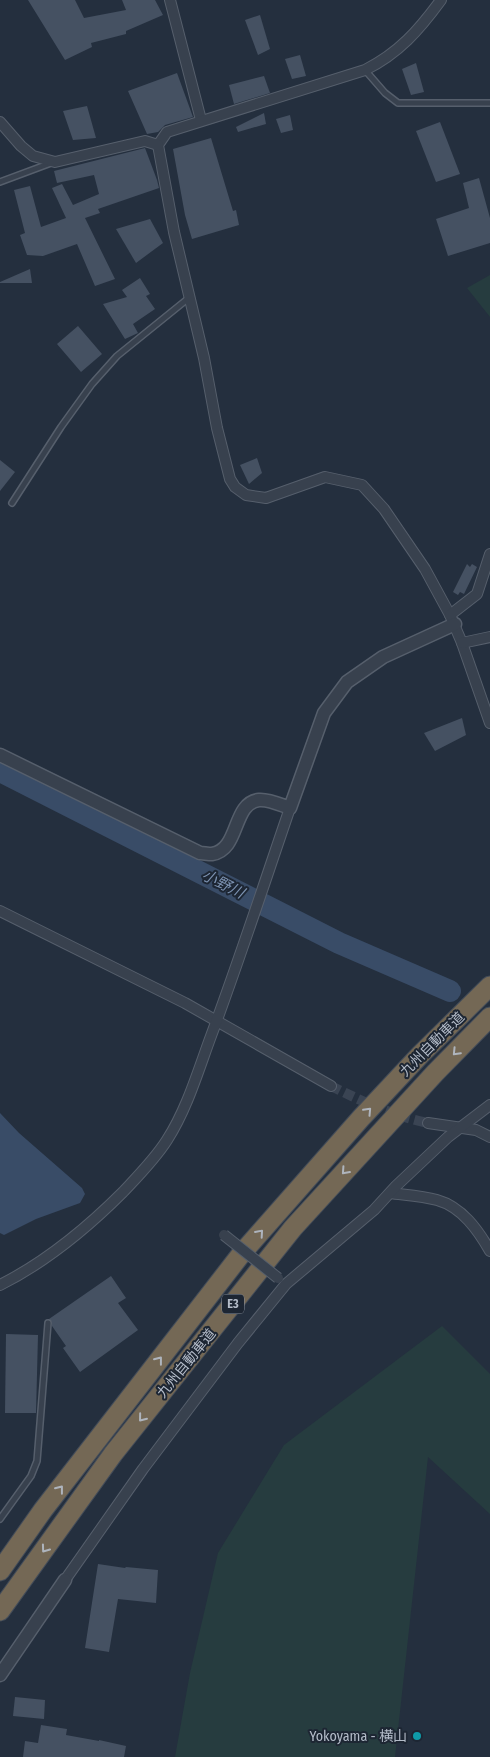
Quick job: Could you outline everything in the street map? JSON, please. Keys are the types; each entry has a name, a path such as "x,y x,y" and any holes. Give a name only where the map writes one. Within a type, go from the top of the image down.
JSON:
{"highway":[{"name":"九州自動車道","path":"0,1571 43,1510 242,1253 361,1118 420,1055 490,986"},
{"name":"九州自動車道","path":"0,1611 113,1454 293,1228 435,1073 490,1017"}],"street":[{"path":"170,0 201,120"},
{"path":"441,0 405,44 383,61 365,70 167,132 158,145 174,232 230,479 235,487 246,495 266,498 325,478 362,485 384,509 425,569 453,620 490,723"},
{"path":"0,122 21,146 33,156 53,162 145,141 158,145"},
{"path":"0,1285 34,1266 66,1243 106,1208 141,1173 167,1140 186,1103 217,1020 324,713 347,682 383,657 453,620 477,594 490,554"},
{"path":"462,643 490,637"},
{"path":"0,755 200,853 212,854 222,850 228,844 244,810 252,803 259,800 268,801 290,808"},
{"path":"0,912 185,1003 331,1086"},
{"path":"0,1675 143,1469 282,1281 347,1234 448,1137 490,1104"},
{"path":"428,1122 476,1130 490,1137"},
{"path":"390,1193 438,1200 462,1214 479,1233 490,1251"},
{"path":"224,1235 282,1281"}],"lane":[{"path":"365,70 385,93 398,103 490,103"},
{"path":"0,182 53,162"},
{"path":"12,502 92,384 117,356 190,297"},
{"path":"0,1519 32,1476 37,1461 48,1323"}],"green space":[{"path":"490,275 490,317 467,288"},
{"path":"442,1326 490,1374 490,1514 428,1457 395,1757 175,1757 190,1673 218,1553 284,1445"}],"water":[{"path":"0,1113 19,1133 82,1188 85,1194 80,1203 36,1219 4,1235 0,1233"}],"building":[{"path":"28,0 75,0 84,18 126,10 122,0 155,0 163,15 126,31 126,34 91,43 92,47 65,60"},
{"path":"260,15 270,49 258,55 245,20"},
{"path":"300,55 306,76 292,79 285,59"},
{"path":"416,63 424,92 411,95 402,69"},
{"path":"177,73 193,117 165,125 158,132 147,134 128,91"},
{"path":"264,76 270,93 234,104 229,85"},
{"path":"87,106 96,138 73,140 63,111"},
{"path":"264,113 266,124 238,132 236,127"},
{"path":"290,115 293,130 281,133 276,119"},
{"path":"440,122 460,174 436,182 416,131"},
{"path":"211,138 233,211 236,210 239,225 192,239 185,215 173,149"},
{"path":"145,148 159,188 98,209 100,213 85,218 115,279 95,286 77,244 43,256 27,255 20,235 25,233 14,190 30,186 41,227 66,218 52,188 62,184 73,205 99,194 94,175 57,183 54,171"},
{"path":"479,178 490,218 490,243 448,256 436,219 469,208 463,183"},
{"path":"150,219 163,243 136,263 116,229"},
{"path":"30,269 32,283 0,283 0,282"},
{"path":"140,278 150,294 146,296 155,309 133,324 138,333 125,339 103,304 127,297 122,290"},
{"path":"78,326 102,354 81,372 57,344"},
{"path":"257,458 262,473 249,484 240,465"},
{"path":"0,460 15,472 0,491"},
{"path":"467,564 470,567 472,564 477,567 464,594 460,592 458,595 453,592"},
{"path":"462,718 466,735 435,751 424,733"},
{"path":"111,1276 126,1298 118,1303 138,1330 80,1372 63,1348 66,1346 49,1319"},
{"path":"6,1334 38,1335 36,1413 5,1413"},
{"path":"98,1564 158,1570 156,1603 118,1599 109,1652 85,1648"},
{"path":"15,1697 45,1700 44,1719 13,1716"},
{"path":"41,1725 67,1729 66,1735 126,1746 124,1757 23,1757 25,1741 38,1743"}],"waterway":[{"name":"小野川","path":"0,771 339,943 450,991"}],"tunnel":[{"path":"331,1086 378,1107 428,1123"}],"place":[{"name":"Yokoyama - 横山","path":"417,1736"}]}
